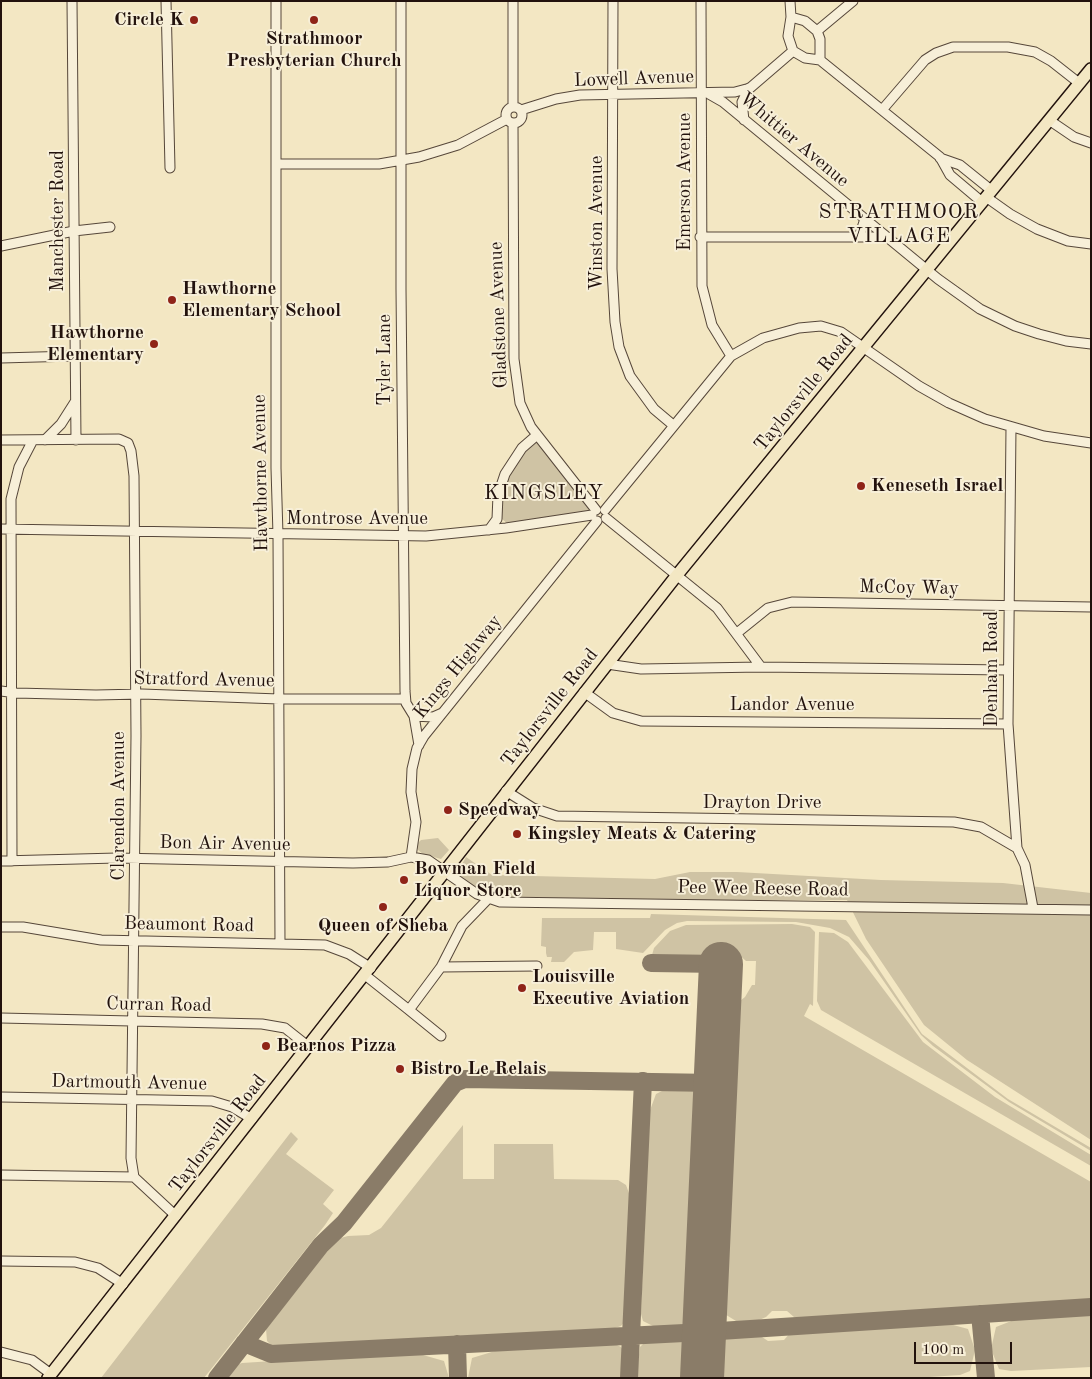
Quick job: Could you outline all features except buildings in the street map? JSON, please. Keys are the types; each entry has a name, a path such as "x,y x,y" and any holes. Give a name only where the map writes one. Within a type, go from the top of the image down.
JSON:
{"main road":[{"name":"Taylorsville Road","path":"49,1376 677,575 1091,69"}],"street":[{"name":"Manchester Road","path":"72,1 76,440"},
{"path":"166,1 170,168"},
{"name":"Hawthorne Avenue","path":"276,1 276,468 280,944"},
{"name":"Tyler Lane","path":"402,1 401,289 405,699 414,716 419,745"},
{"path":"276,164 351,165 402,160 458,145 510,122 518,121 513,1"},
{"name":"Winston Avenue","path":"613,1 612,269 615,322 619,347 630,376 654,409 673,425"},
{"name":"Emerson Avenue","path":"701,1 705,94 700,237 701,270 705,302 712,325 731,356"},
{"path":"790,1 788,36 793,51 805,58 820,60 940,157 960,165 986,196"},
{"path":"817,31 853,1"},
{"path":"790,17 811,24 817,31 820,39 820,60"},
{"path":"882,110 925,60 936,53 953,47 1008,47 1035,52 1051,61 1079,83"},
{"name":"Lowell Avenue","path":"517,108 556,99 613,94 730,93 750,88 793,51"},
{"path":"744,120 742,102 750,88"},
{"name":"Whittier Avenue","path":"705,94 744,120 927,270 980,309 1039,334 1066,341 1091,344"},
{"path":"510,122 508,110 517,108"},
{"path":"1049,120 1074,137 1091,143"},
{"name":"Gladstone Avenue","path":"510,122 514,373 525,418 599,515 677,575 716,608 762,667"},
{"path":"940,157 950,175 986,196 1010,214 1037,229 1068,240 1091,244"},
{"path":"859,237 865,219"},
{"path":"1,246 74,231 110,227"},
{"path":"700,237 888,237"},
{"name":"Kings Highway","path":"411,857 416,822 411,781 414,759 419,745 442,713 599,515 731,356 763,338 808,326 834,329 897,372 949,403 1011,428 1044,436 1091,443"},
{"path":"1,358 74,356"},
{"path":"45,440 60,424 75,401"},
{"name":"Denham Road","path":"1011,428 1008,724 1017,848 1025,865 1033,908"},
{"path":"489,530 497,518 498,495 505,474 522,448 537,435"},
{"path":"1,440 76,440"},
{"path":"12,861 12,693 6,529 13,485 19,467 33,440"},
{"name":"Clarendon Avenue","path":"76,440 122,440 130,445 133,462 135,859 130,1139 134,1177"},
{"name":"Montrose Avenue","path":"6,529 404,536 489,530 599,515"},
{"path":"497,518 506,528"},
{"name":"McCoy Way","path":"737,633 768,608 786,603 1091,607"},
{"path":"607,664 641,668 762,667 1008,670"},
{"name":"Stratford Avenue","path":"1,691 12,693 405,699"},
{"name":"Landor Avenue","path":"584,692 613,713 641,721 1008,724"},
{"path":"414,716 433,716 442,713"},
{"name":"Drayton Drive","path":"506,791 533,808 557,816 954,822 981,827 1017,848"},
{"name":"Bon Air Avenue","path":"1,861 135,859 375,863 411,857 428,860 444,872"},
{"name":"Pee Wee Reese Road","path":"444,872 488,899 500,902 1091,910"},
{"path":"409,1010 441,967 462,926 488,899"},
{"name":"Beaumont Road","path":"1,926 33,928 82,938 331,946 368,971 409,1010 441,1036"},
{"path":"441,967 537,966"},
{"name":"Curran Road","path":"1,1018 274,1025 293,1033 309,1046"},
{"name":"Dartmouth Avenue","path":"1,1097 131,1098 220,1102 252,1119"},
{"path":"1,1175 134,1177 176,1216"},
{"path":"1,1261 80,1263 98,1268 122,1284"},
{"path":"1,1352 24,1357 38,1364 49,1376"}],"shaded area":[{"path":"537,441 590,509 588,511 509,525 501,518 502,487 519,454"},
{"path":"438,838 449,850 441,859 423,854 418,850 417,844 421,840"},
{"path":"466,857 492,875 655,879 690,872 737,872 881,880 1003,883 1091,893 1091,1140 967,1060 924,1025 866,939 847,900 537,900 482,895 457,874"},
{"path":"651,914 846,920 922,1034 1008,1099 1091,1148 1091,1151 1009,1102 933,1046 921,1035 869,960 849,937 830,928 796,922 687,921 677,923 665,930 643,953 616,949 616,932 594,932 593,950 574,952 564,962 551,962 552,957 547,957 546,947 541,946 542,918 650,918"},
{"path":"792,924 810,927 815,932 813,1006 810,1004 804,1016 1091,1182 1091,1302 801,1318 794,1317 787,1311 772,1311 766,1317 757,1321 736,1321 723,1313 719,1301 732,1007 745,997 752,985 755,985 756,961 746,961 737,953 724,949 714,950 701,958 652,955 654,948 670,931 686,925"},
{"path":"819,932 834,933 848,942 923,1042 995,1097 1091,1155 1091,1166 821,1010 817,1001"},
{"path":"668,1088 692,1090 699,1094 705,1108 697,1302 695,1309 686,1322 679,1326 655,1327 643,1321 641,1314 649,1113 656,1094"},
{"path":"463,1125 463,1179 494,1179 494,1144 553,1144 554,1179 618,1180 626,1185 630,1196 625,1321 621,1326 609,1330 287,1349 272,1346 267,1341 266,1329 337,1239 348,1236 369,1235 381,1228"},
{"path":"291,1132 298,1139 286,1154 334,1190 323,1204 333,1213 325,1225 204,1378 101,1378"},
{"path":"1091,1312 1091,1367 1011,1371 999,1369 991,1349 996,1327 1019,1318"},
{"path":"946,1323 968,1329 975,1350 970,1371 960,1375 914,1378 722,1378 716,1366 718,1347 727,1336 734,1333 756,1333 768,1341 784,1340 791,1332 797,1330 889,1324"},
{"path":"677,1338 689,1346 693,1364 690,1378 636,1378 640,1347 648,1339"},
{"path":"609,1341 621,1347 624,1351 622,1378 468,1378 472,1358 495,1351 549,1344"},
{"path":"367,1355 423,1355 444,1361 449,1378 228,1378 236,1365 242,1363"}],"taxiway":[{"path":"651,963 721,964"},
{"path":"217,1378 321,1245 344,1223 455,1083 465,1079 715,1083"},
{"path":"629,1378 643,1081"},
{"path":"244,1343 271,1354 704,1332 1091,1307"},
{"path":"980,1314 986,1378"},
{"path":"457,1344 458,1378"}],"runway":[{"path":"702,1378 721,964"}],"place":[{"name":"Circle K","path":"194,20"},
{"name":"Strathmoor Presbyterian Church","path":"314,20"},
{"name":"Hawthorne Elementary School","path":"172,300"},
{"name":"Hawthorne Elementary","path":"154,344"},
{"name":"Keneseth Israel","path":"861,486"},
{"name":"Speedway","path":"448,810"},
{"name":"Kingsley Meats & Catering","path":"517,834"},
{"name":"Bowman Field Liquor Store","path":"404,880"},
{"name":"Queen of Sheba","path":"383,907"},
{"name":"Louisville Executive Aviation","path":"522,988"},
{"name":"Bearnos Pizza","path":"266,1046"},
{"name":"Bistro Le Relais","path":"400,1069"}],"district":[{"name":"STRATHMOOR VILLAGE","path":"899,224"},
{"name":"KINGSLEY","path":"544,493"}]}
